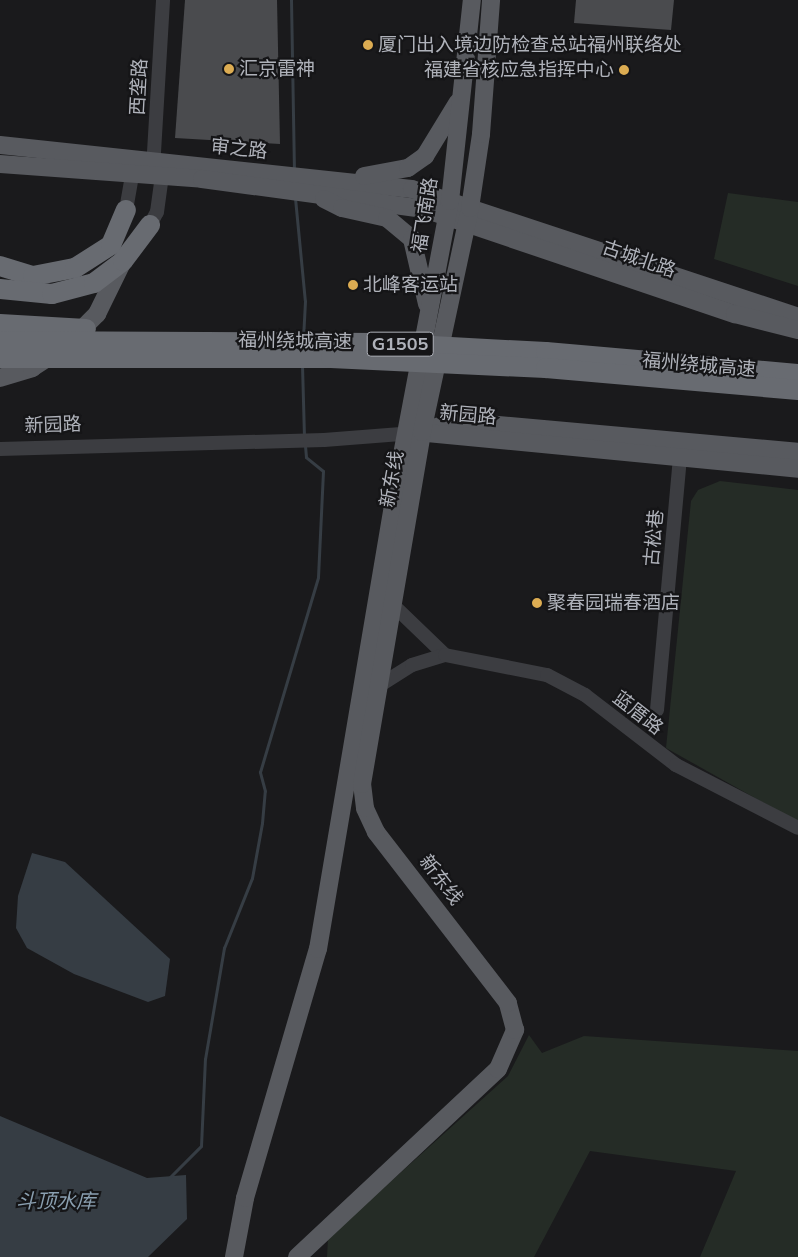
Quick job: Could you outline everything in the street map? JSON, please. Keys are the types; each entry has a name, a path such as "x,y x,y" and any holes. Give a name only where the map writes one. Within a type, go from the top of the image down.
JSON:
{"highway":[{"path":"0,266 33,276 75,268 111,244 126,210"},
{"path":"0,288 52,294 94,283 123,261 150,225"},
{"path":"0,324 235,339"},
{"name":"福州绕城高速","path":"0,341 235,339 546,352 798,374"},
{"name":"福州绕城高速","path":"0,359 23,357 331,358 546,368 798,390"}],"main road":[{"name":"福飞南路","path":"414,434 429,316 449,208 464,88 472,0"},
{"path":"414,434 469,215 481,134 491,0"},
{"path":"313,185 380,175 408,168 438,139 464,88"},
{"name":"审之路","path":"0,145 134,166"},
{"name":"审之路","path":"0,164 134,166 313,185 399,186 469,215"},
{"path":"313,185 342,208 387,218 412,239 429,316"},
{"name":"古城北路","path":"469,215 798,317"},
{"name":"古城北路","path":"469,215 736,314 798,330"},
{"path":"0,378 32,368 63,348 97,314 123,261"},
{"name":"新园路","path":"414,434 454,420 798,452"},
{"name":"新园路","path":"414,434 798,469"},
{"name":"新东线","path":"297,1257 498,1069 516,1030 515,1017 504,996 368,816 362,776 369,691 391,603 414,434"},
{"name":"新东线","path":"234,1257 244,1198 315,962 369,691 414,434"}],"street":[{"name":"西垄路","path":"150,225 157,212 163,0"},
{"path":"126,210 134,166"},
{"name":"新园路","path":"0,448 324,440 414,434"},
{"name":"古松巷","path":"657,710 680,458"},
{"path":"369,691 412,665 445,655 391,603"},
{"name":"蓝厝路","path":"445,655 516,666 560,681 676,765 798,828"}],"shaded area":[{"path":"728,193 798,202 798,286 714,259"},
{"path":"720,481 798,490 798,822 666,748 691,501 698,490"},
{"path":"529,1035 542,1053 584,1036 798,1051 798,1257 700,1257 736,1171 590,1151 534,1257 327,1257 328,1238 508,1076"}],"water":[{"path":"32,853 65,862 170,959 165,996 148,1002 74,974 27,948 16,928 18,896"},
{"name":"斗顶水库","path":"0,1116 147,1178 186,1175 187,1219 148,1257 0,1257"}],"building":[{"name":"汇京雷神","path":"185,0 277,0 280,144 175,138"},
{"path":"576,0 674,0 671,30 574,23"}],"waterway":[{"path":"291,0 294,172"},
{"path":"295,198 305,301 303,336"},
{"path":"302,365 304,436"},
{"path":"169,1178 201,1146 205,1059 224,948 252,878 262,823 265,791 260,772 318,577 323,471 306,457 305,445"}],"place":[{"name":"厦门出入境边防检查总站福州联络处","path":"368,45"},
{"name":"汇京雷神","path":"229,69"},
{"name":"福建省核应急指挥中心","path":"624,70"},
{"name":"北峰客运站","path":"353,285"},
{"name":"聚春园瑞春酒店","path":"537,603"}]}
